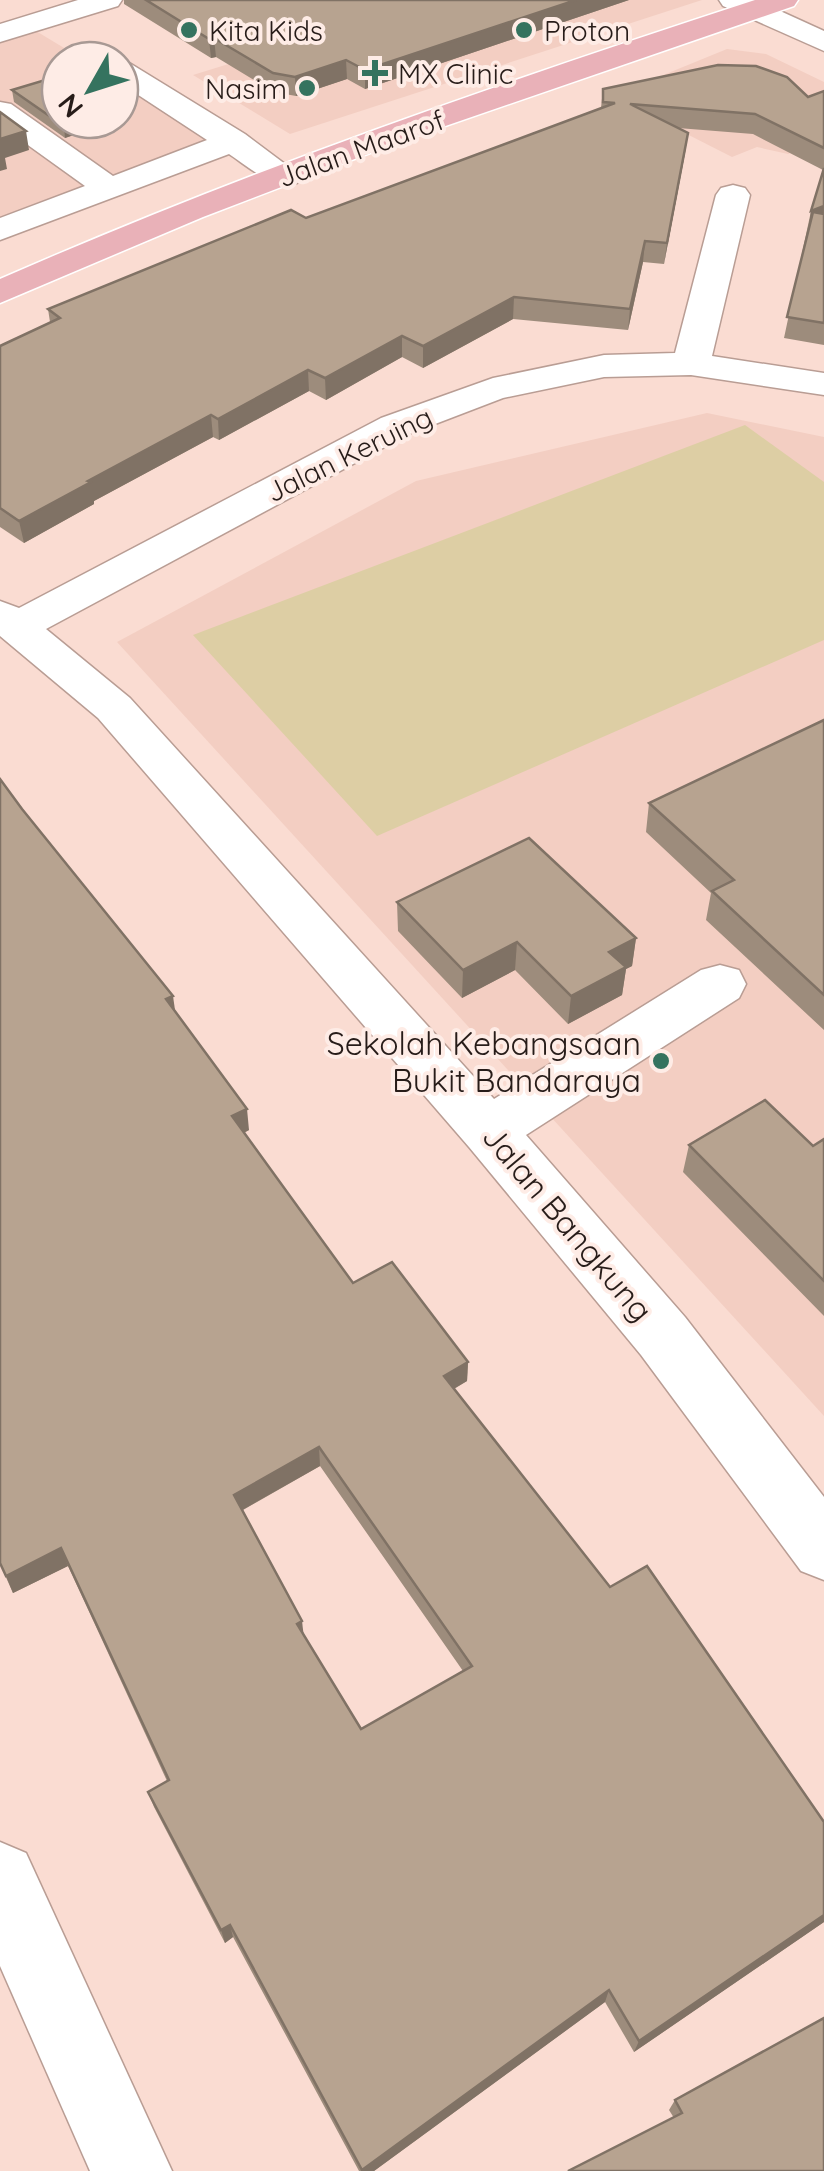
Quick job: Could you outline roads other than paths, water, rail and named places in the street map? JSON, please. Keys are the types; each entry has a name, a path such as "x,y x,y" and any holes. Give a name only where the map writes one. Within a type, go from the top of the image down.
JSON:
{"main road":[{"name":"Jalan Maarof","path":"0,256 423,97 713,0"},
{"name":"Jalan Maarof","path":"0,292 86,253 259,158 743,5 784,0"}],"street":[{"path":"0,33 108,0"},
{"path":"743,5 824,42"},
{"path":"39,20 71,40"},
{"path":"140,83 259,158"},
{"path":"0,112 109,188"},
{"name":"Jalan Maarof","path":"0,230 109,188 259,158"},
{"path":"692,364 734,195"},
{"name":"Jalan Keruing","path":"9,620 395,426 492,390 604,366 692,364 824,384"},
{"name":"Jalan Bangkung","path":"9,620 114,708 489,1131 663,1336 824,1549"},
{"path":"489,1131 720,984"},
{"path":"0,1880 130,2171"}],"place":[{"name":"Kita Kids","path":"189,30"},
{"name":"Proton","path":"524,30"},
{"name":"MX Clinic","path":"375,73"},
{"name":"Nasim","path":"307,88"},
{"name":"Sekolah Kebangsaan Bukit Bandaraya","path":"661,1061"}]}
